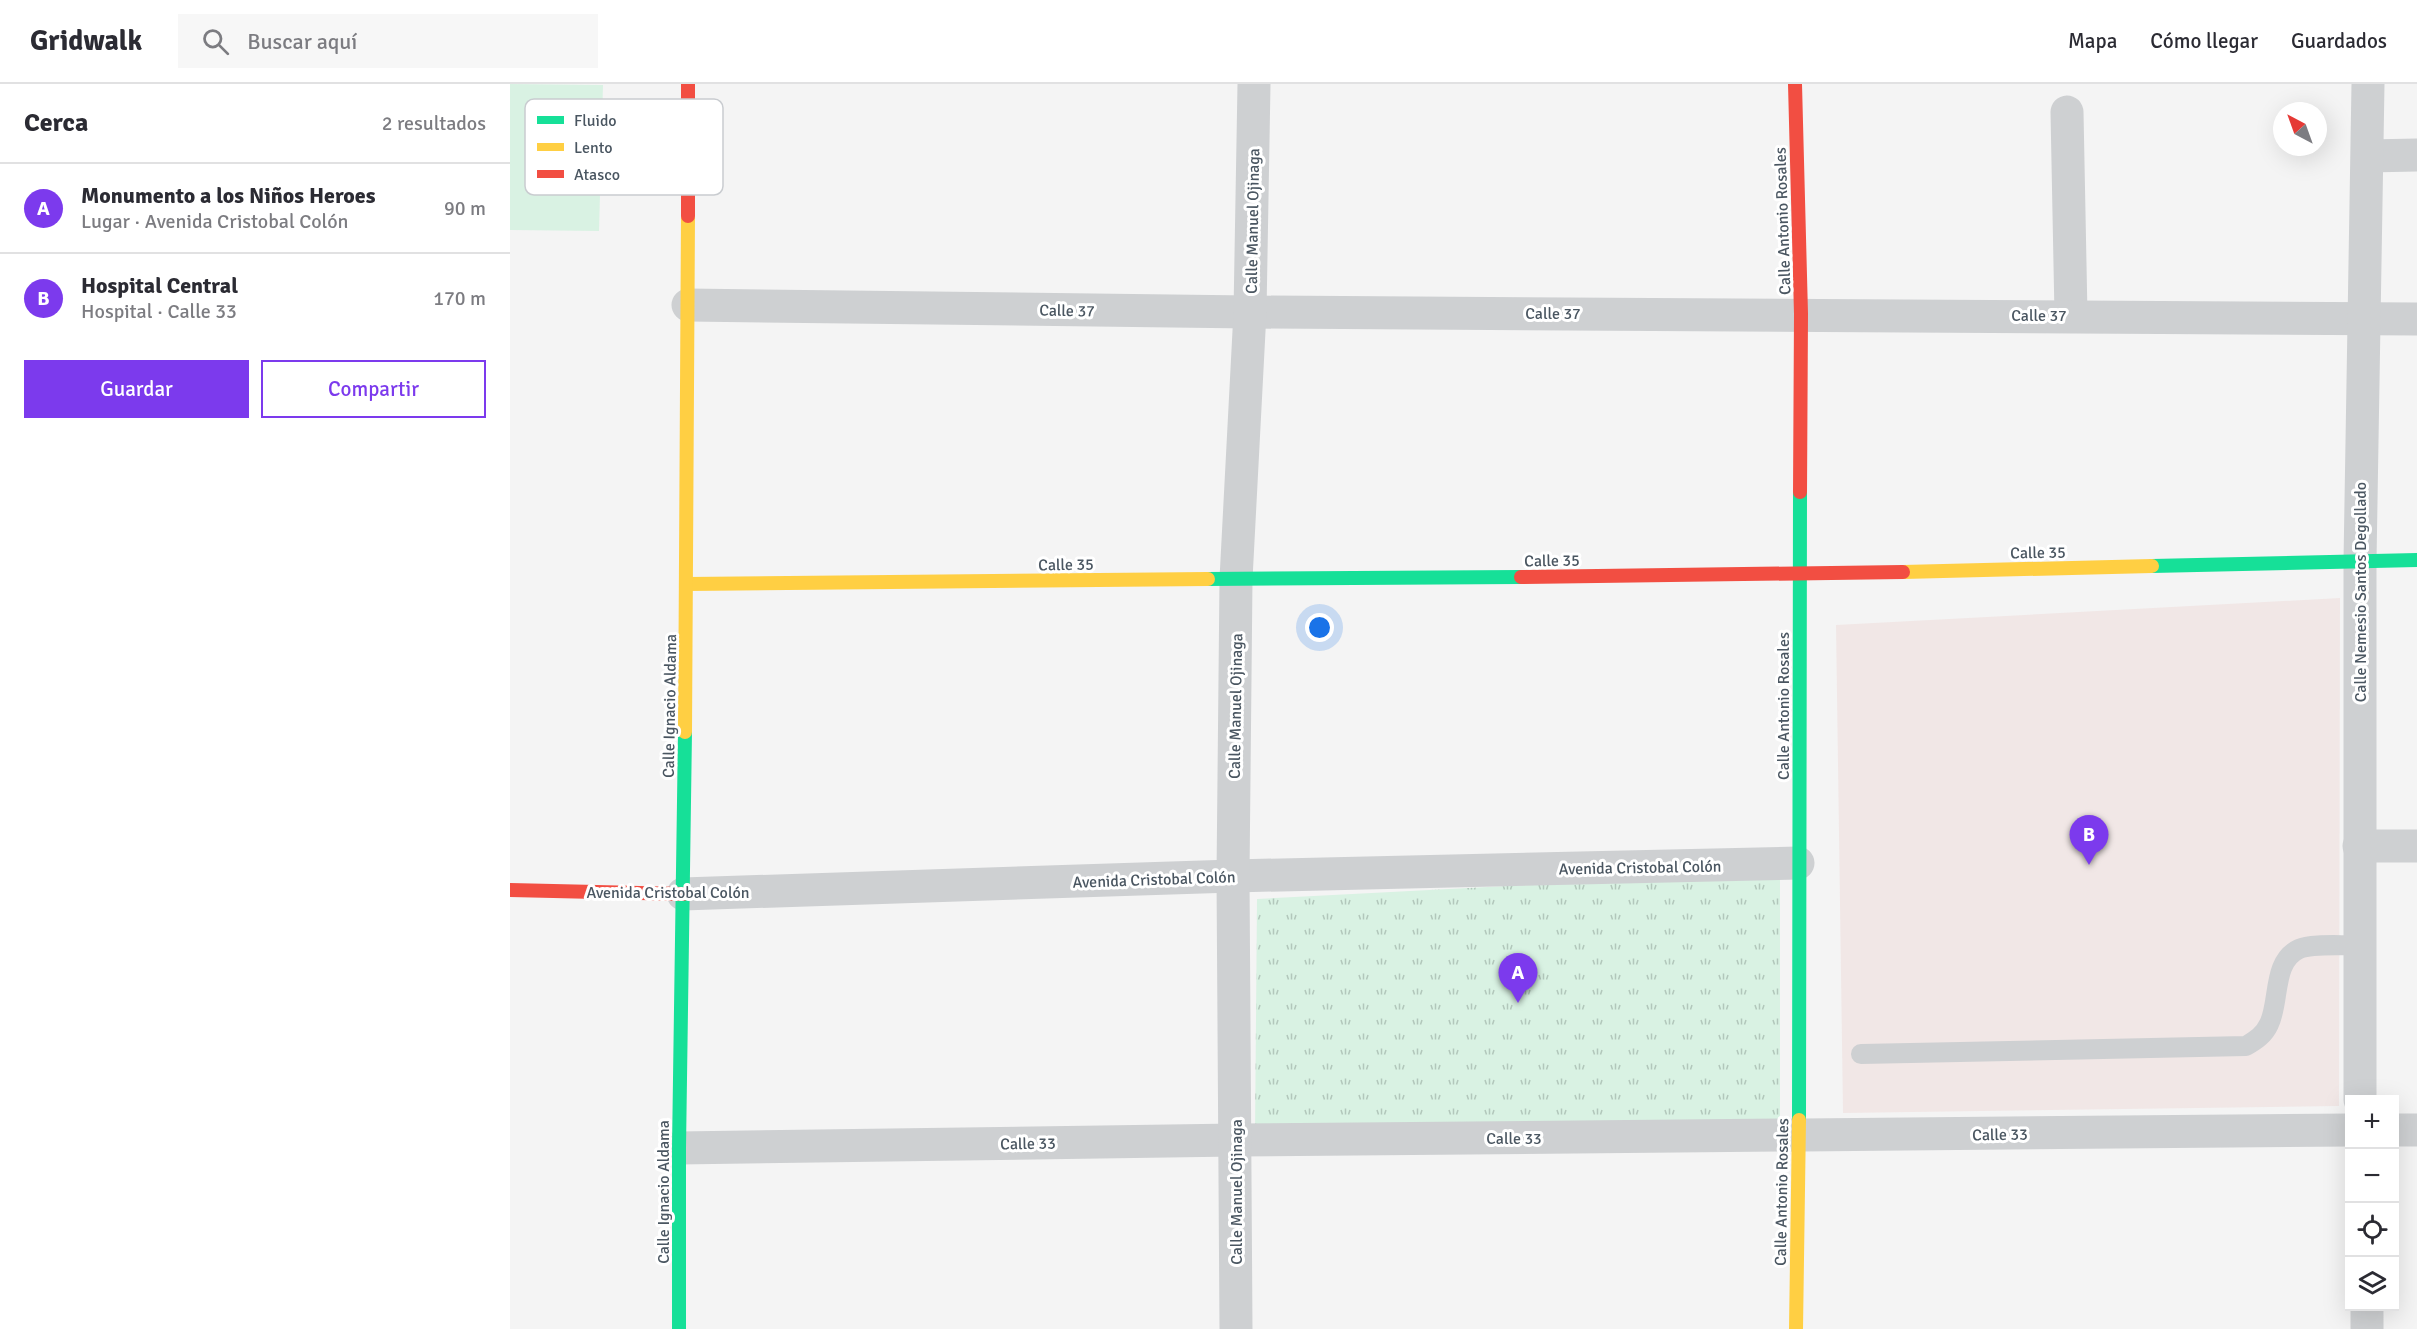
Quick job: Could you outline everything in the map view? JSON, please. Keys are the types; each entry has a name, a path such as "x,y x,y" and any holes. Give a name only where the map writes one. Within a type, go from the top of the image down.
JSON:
{"street":[{"name":"Calle Manuel Ojinaga","path":"1236,1329 1233,876 1236,579 1250,312 1254,84"},
{"name":"Calle Antonio Rosales","path":"1795,84 1801,314 1799,1136 1796,1329"},
{"name":"Calle Nemesio Santos Degollado","path":"2360,1095 2360,561 2368,84"},
{"path":"2067,111 2071,315"},
{"path":"2368,156 2417,155"},
{"name":"Calle Ignacio Aldama","path":"679,1329 679,1148 687,584 688,195"},
{"name":"Calle 37","path":"688,305 1250,312 2071,315 2417,319"},
{"name":"Calle 35","path":"687,584 1800,574 2417,560"},
{"path":"2359,846 2417,846"},
{"name":"Avenida Cristobal Colón","path":"510,890 683,894 1233,876 1798,863"},
{"name":"Calle 33","path":"679,1148 1236,1140 2345,1130"},
{"path":"2399,1130 2417,1130"},
{"path":"2367,1311 2367,1329"}],"lane":[{"path":"1861,1054 2246,1046 2259,1038 2271,1022 2280,975 2290,955 2303,948 2359,945"}],"shaded area":[{"path":"2340,598 2339,1106 1843,1113 1836,625"}],"green space":[{"path":"510,84 603,85 603,99 525,99 525,195 600,195 599,231 510,230"},
{"path":"1780,872 1780,1124 1255,1138 1257,899"}],"traffic: fast":[{"path":"1799,1120 1800,492"},
{"path":"2152,566 2417,560"},
{"path":"1208,579 1521,577"},
{"path":"679,1329 679,1148 685,732"}],"traffic: slow":[{"path":"685,732 688,216"},
{"path":"1903,572 2152,566"},
{"path":"687,584 1208,579"},
{"path":"1796,1329 1799,1120"}],"traffic: jam":[{"path":"688,84 688,99"},
{"path":"1795,84 1801,314 1800,492"},
{"path":"688,195 688,216"},
{"path":"1521,577 1903,572"},
{"path":"510,890 683,894"}],"place":[{"name":"Hospital Central","path":"2089,865"},
{"name":"Monumento a los Niños Heroes","path":"1518,1003"}]}
